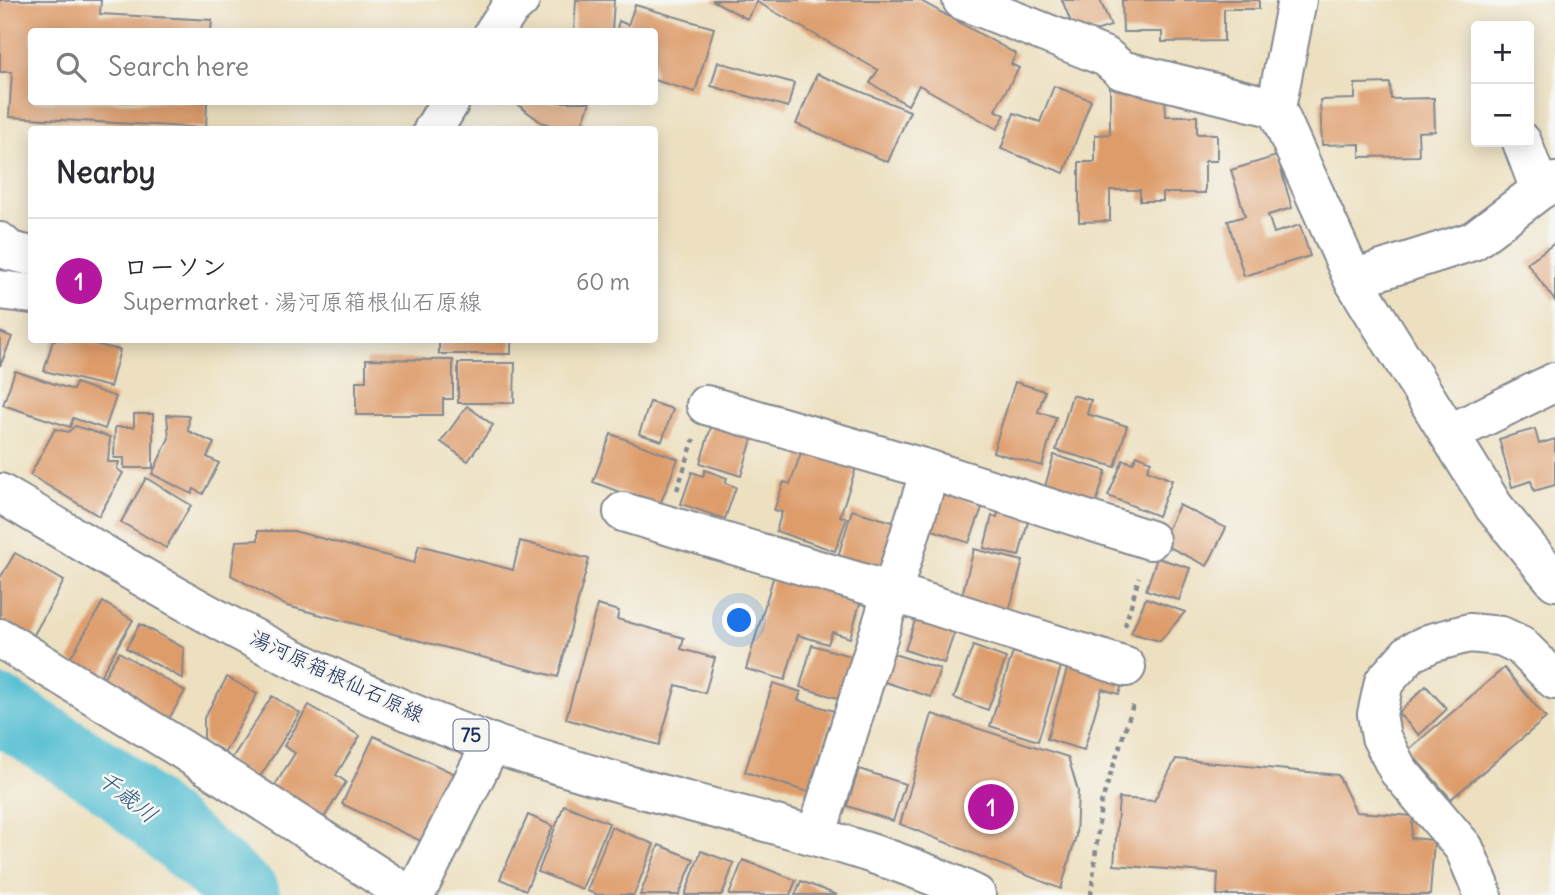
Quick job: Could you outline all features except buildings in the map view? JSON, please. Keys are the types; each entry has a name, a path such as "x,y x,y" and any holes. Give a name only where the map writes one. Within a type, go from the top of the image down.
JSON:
{"street":[{"path":"962,0 1106,57 1121,70 1276,108"},
{"path":"1297,0 1276,108 1353,279 1494,507 1551,571"},
{"path":"435,126 448,105"},
{"path":"1353,279 1473,241 1548,186 1525,147"},
{"path":"0,242 10,251 28,255"},
{"path":"0,290 28,294"},
{"path":"1449,434 1555,382"},
{"path":"706,405 930,470 1150,540"},
{"path":"816,836 930,470"},
{"name":"湯河原箱根仙石原線","path":"0,493 233,628 335,678 492,743 608,779 816,836 933,874 976,895"},
{"path":"623,512 892,592 1120,665"},
{"path":"1482,895 1464,848 1398,770 1381,737 1377,714 1384,682 1410,653 1431,643 1469,633 1501,636 1520,645 1555,680"},
{"path":"0,638 183,750 408,895"},
{"path":"415,895 492,743"}],"path":[{"path":"665,524 706,405"},
{"path":"1091,895 1101,804 1137,694 1120,665 1150,540"}],"waterway":[{"name":"千歳川","path":"0,710 107,777 246,895"}],"place":[{"name":"ローソン","path":"991,807"}]}
